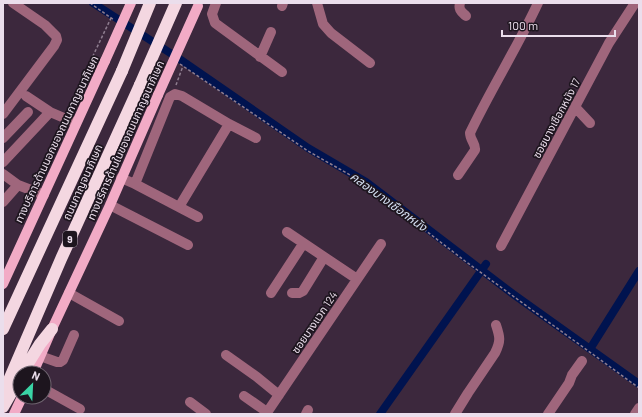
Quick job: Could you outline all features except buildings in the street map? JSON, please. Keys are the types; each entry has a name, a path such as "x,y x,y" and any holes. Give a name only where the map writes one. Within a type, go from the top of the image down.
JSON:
{"highway":[{"name":"ถนนกาญจนาภิเษก","path":"3,330 122,71 150,3"},
{"name":"ถนนกาญจนาภิเษก","path":"3,394 61,259 176,3"},
{"path":"27,365 40,344 52,329"},
{"path":"3,407 12,391"}],"main road":[{"name":"ทางบริการด้านนอกของถนนกาญจนาภิเษก","path":"3,284 131,3"},
{"name":"ทางบริการด้านในของถนนกาญจนาภิเษก","path":"36,365 110,204 198,4"}],"street":[{"path":"3,114 54,46 56,40 56,36 45,24 12,3"},
{"path":"216,3 212,14 215,23 282,72"},
{"path":"317,3 322,24 331,33 370,63"},
{"path":"460,3 460,11 466,16"},
{"path":"458,175 475,150 470,134 522,37 538,3"},
{"name":"ซอยบางเชือกหนัง 17","path":"501,246 610,43 635,3"},
{"path":"260,57 271,32"},
{"path":"135,184 170,97 175,94 182,96 256,138"},
{"path":"26,96 50,112 76,123"},
{"path":"575,107 590,123"},
{"path":"3,138 28,112"},
{"path":"5,156 50,112"},
{"path":"179,206 229,124"},
{"path":"3,174 18,185 44,195"},
{"path":"121,178 179,206 198,217"},
{"path":"3,202 18,185"},
{"path":"110,204 188,245"},
{"path":"287,232 357,280"},
{"path":"271,293 303,244"},
{"name":"ซอยบางแวก 124","path":"266,413 381,244"},
{"path":"292,293 299,294 303,290 324,257"},
{"path":"69,293 119,321"},
{"path":"455,414 495,353 500,338 496,325"},
{"path":"40,356 60,362 63,360 74,335"},
{"path":"226,355 279,395"},
{"path":"548,414 570,383 572,375 582,361"},
{"path":"52,393 80,409"},
{"path":"244,396 266,413"},
{"path":"190,402 206,414"},
{"path":"635,414 639,408"}],"path":[{"path":"90,3 115,21"},
{"path":"90,71 91,60 110,18"},
{"path":"177,62 308,151 364,183 465,261 639,388"},
{"path":"170,97 183,66"}],"waterway":[{"name":"คลองบางเชือกหนัง","path":"93,3 181,60 308,148 366,182 513,294 639,384"},
{"path":"380,414 486,264"},
{"path":"590,349 639,271"}]}
